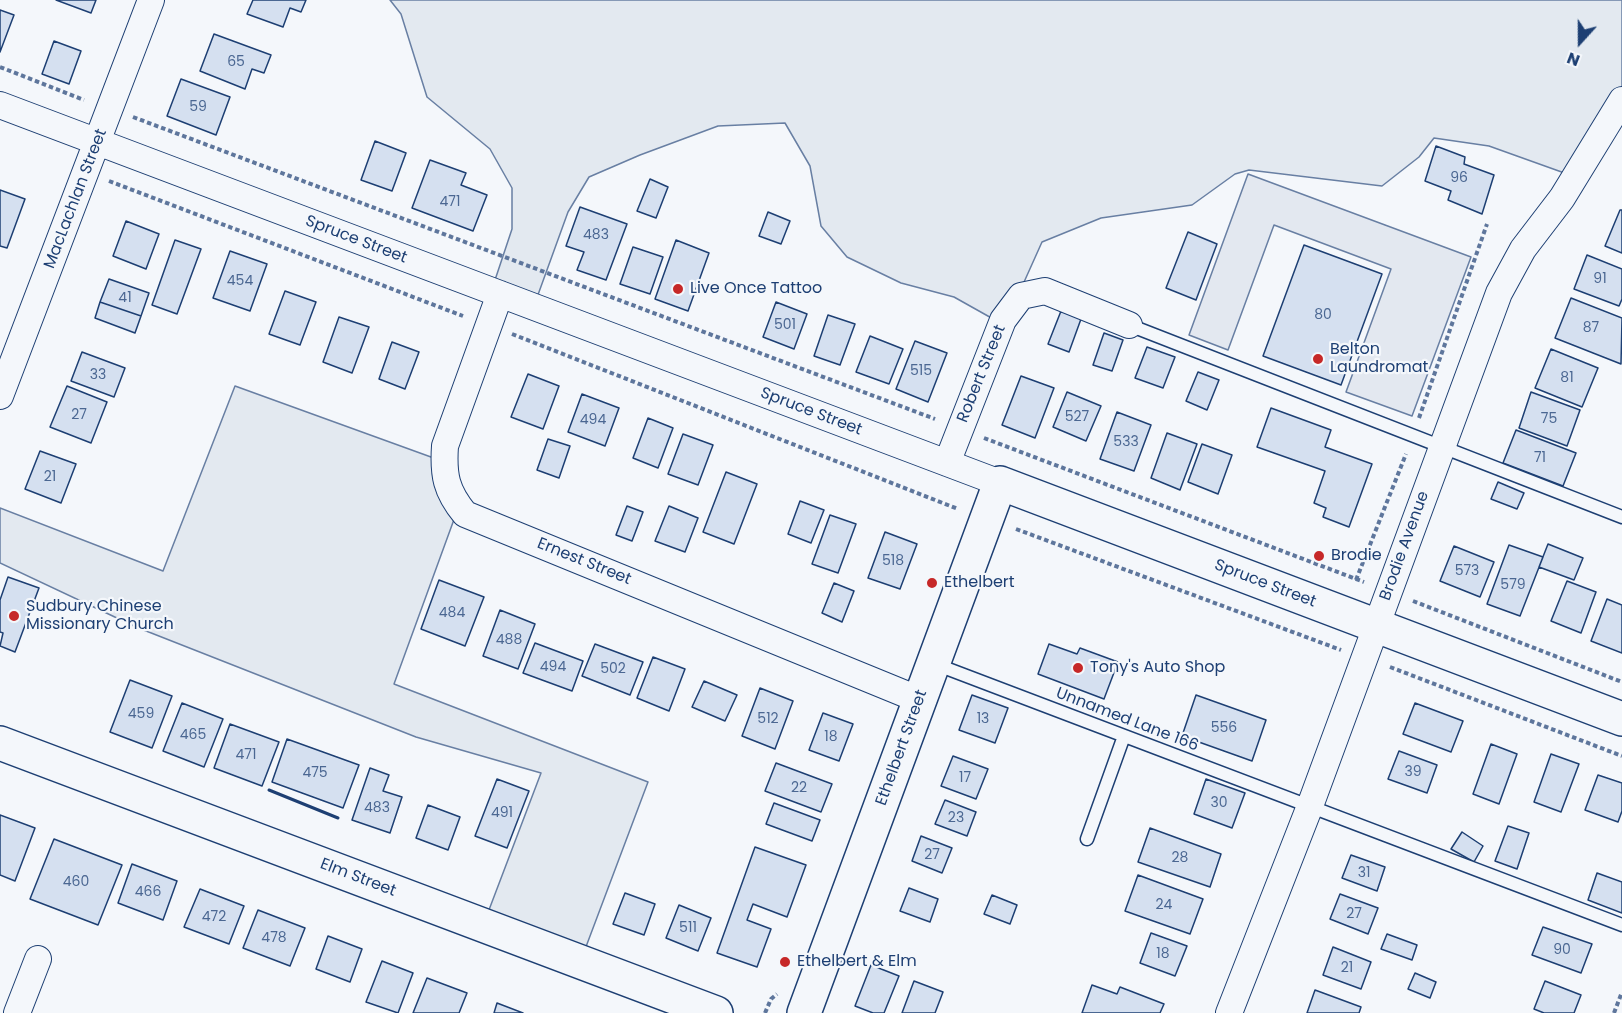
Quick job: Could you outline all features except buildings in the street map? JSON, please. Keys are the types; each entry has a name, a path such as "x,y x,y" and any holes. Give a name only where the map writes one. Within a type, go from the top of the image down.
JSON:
{"street":[{"name":"MacLachlan Street","path":"0,396 111,110 151,0"},
{"name":"Brodie Avenue","path":"1229,1013 1310,806 1499,293 1523,249 1562,198 1622,100"},
{"name":"Spruce Street","path":"0,105 1622,718"},
{"name":"Robert Street","path":"947,463 1003,320 1021,296 1045,291 1129,324"},
{"name":"Ernest Street","path":"500,294 445,446 444,470 449,489 452,498 465,514 920,700"},
{"name":"Ethelbert Street","path":"804,1013 1000,483"},
{"name":"Elm Street","path":"0,743 716,1013"},
{"path":"17,1013 38,959"}],"lane":[{"path":"1129,324 1622,517"},
{"name":"Unnamed Lane 166","path":"933,664 1622,925"},
{"path":"1087,839 1124,736"}],"path":[{"path":"0,67 1389,591 1622,682"},
{"path":"87,172 489,325 987,519 1363,659 1389,666 1622,756"},
{"path":"1356,580 1413,435 1487,224"},
{"path":"1614,1013 1622,992"}],"shaded area":[{"path":"390,0 1622,0 1622,93 1570,175 1489,146 1434,138 1419,157 1382,186 1249,170 1235,174 1192,205 1101,218 1042,242 1020,291 995,320 954,297 901,283 847,257 821,226 810,166 785,123 718,126 589,177 568,212 535,303 493,286 512,229 512,188 490,149 427,97 401,14"},
{"path":"1248,174 1471,257 1412,416 1346,392 1391,269 1274,225 1228,350 1189,335"},
{"path":"235,386 442,461 456,514 394,684 648,782 581,960 484,923 541,773 416,737 136,627 0,563 0,508 163,571"}],"wall":[{"path":"269,790 338,818"}],"place":[{"name":"Live Once Tattoo","path":"678,289"},
{"name":"Belton Laundromat","path":"1318,359"},
{"name":"Brodie","path":"1319,556"},
{"name":"Ethelbert","path":"932,583"},
{"name":"Sudbury Chinese Missionary Church","path":"14,616"},
{"name":"Tony's Auto Shop","path":"1078,668"},
{"name":"Ethelbert & Elm","path":"785,962"}]}
